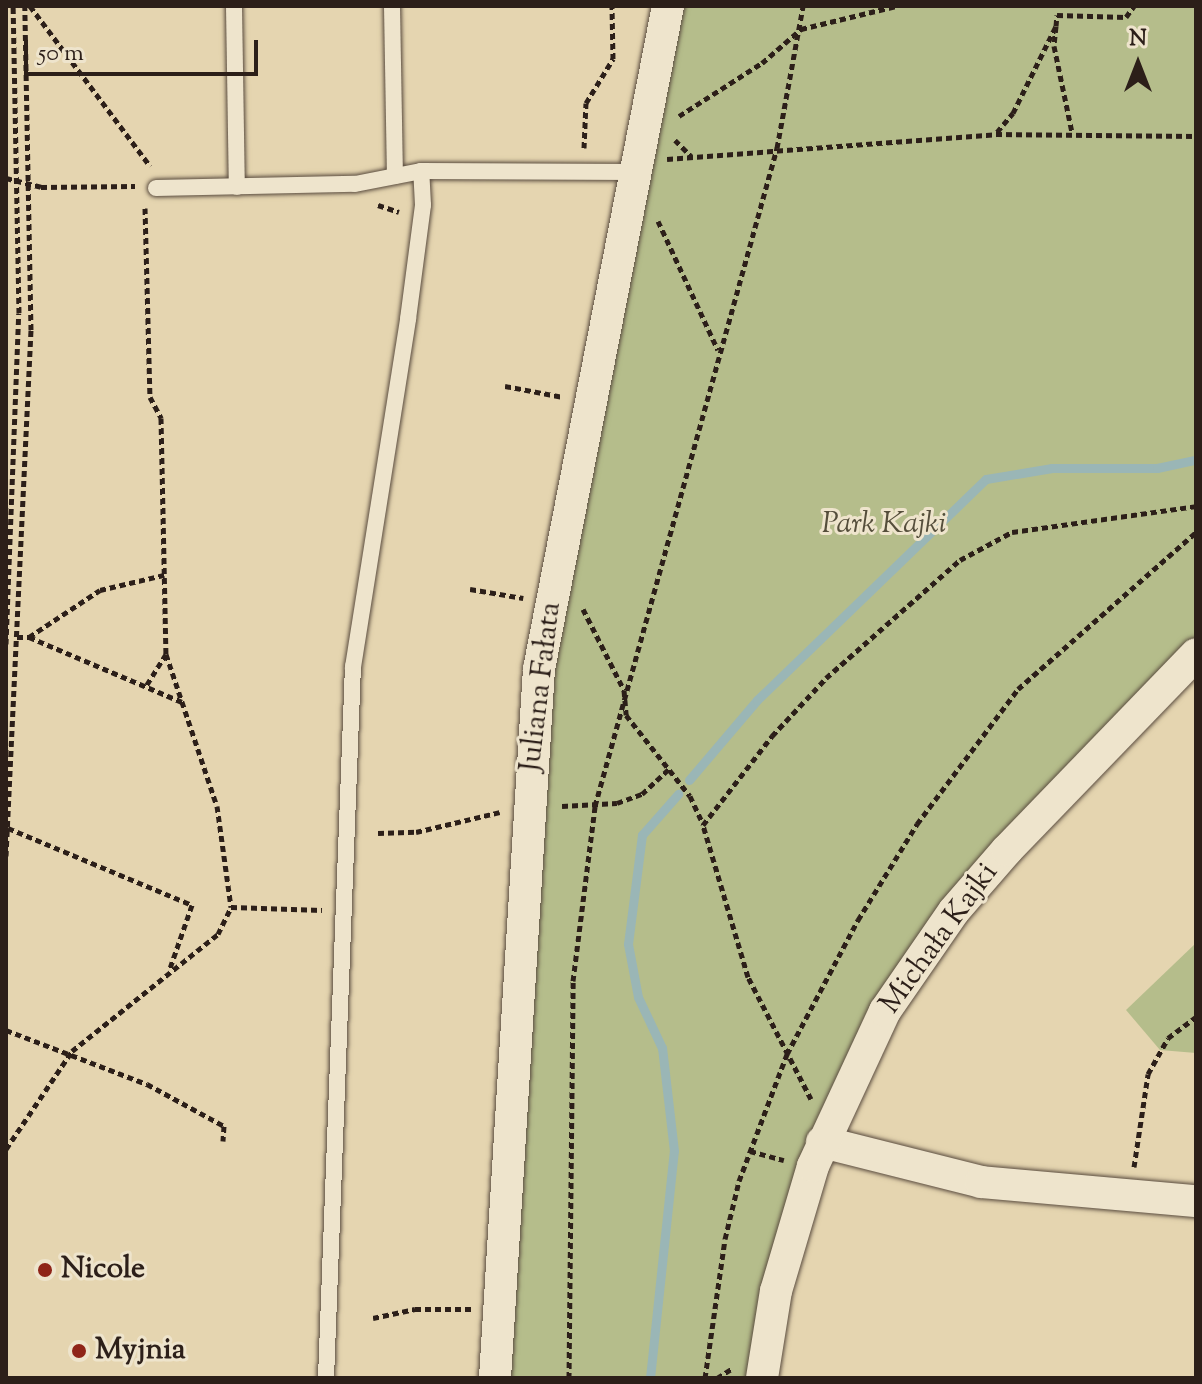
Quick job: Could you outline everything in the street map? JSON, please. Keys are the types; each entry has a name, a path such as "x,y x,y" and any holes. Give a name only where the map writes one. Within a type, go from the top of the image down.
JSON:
{"street":[{"name":"Juliana Fałata","path":"495,1378 535,710 552,602 668,6"},
{"name":"Michała Kajki","path":"762,1378 776,1291 824,1136 885,1011 954,911 1196,654"},
{"path":"824,1136 981,1182 1196,1201"}],"lane":[{"path":"234,6 237,187"},
{"path":"392,6 395,176"},
{"path":"150,185 237,187 355,184 421,171 635,172"},
{"path":"326,1378 353,667 408,319 423,205 421,171"}],"path":[{"path":"6,644 16,443 18,178 13,6"},
{"path":"28,6 150,166"},
{"path":"6,856 31,330 28,6"},
{"path":"583,153 586,103 613,59 612,6"},
{"path":"569,1378 573,981 595,806 624,690 777,148 803,6"},
{"path":"671,121 762,63 801,29 896,6"},
{"path":"1072,132 1054,46 1057,15 1126,17 1134,6"},
{"path":"996,134 1013,113 1056,26"},
{"path":"613,59 621,60"},
{"path":"718,351 635,172 663,159 777,148 996,134 1072,132 1196,136"},
{"path":"6,178 18,178"},
{"path":"6,1149 69,1054 169,970 218,934 231,907 217,806 166,654 161,418 150,397 150,185"},
{"path":"363,205 391,207 406,218"},
{"path":"505,386 590,402"},
{"path":"703,825 772,736 826,678 960,560 1012,532 1196,506"},
{"path":"705,1378 736,1196 787,1054 865,908 917,824 991,723 1049,661 1196,532"},
{"path":"29,637 100,590 164,575"},
{"path":"470,589 552,602 577,599 624,690 626,715 690,796 703,825 748,977 824,1136"},
{"path":"17,637 29,637 182,702"},
{"path":"146,686 166,654"},
{"path":"595,806 642,794 669,769"},
{"path":"378,833 416,832 529,806"},
{"path":"8,828 192,905 169,970"},
{"path":"231,907 332,910"},
{"path":"1131,1196 1148,1074 1168,1038 1196,1017"},
{"path":"6,1030 147,1084 224,1126 223,1141"},
{"path":"373,1318 415,1309 499,1310"}],"green space":[{"name":"Park Kajki","path":"668,6 1196,6 1196,654 1007,850 862,1055 762,1378 495,1378 535,710"},
{"path":"1196,943 1196,1053 1160,1050 1126,1010"}],"waterway":[{"path":"689,780 757,700 986,479 1052,468 1157,468 1196,460"},
{"path":"650,1378 674,1151 662,1048 638,997 628,944 642,835 678,794"}],"place":[{"name":"Nicole","path":"45,1270"},
{"name":"Myjnia","path":"79,1351"}]}
